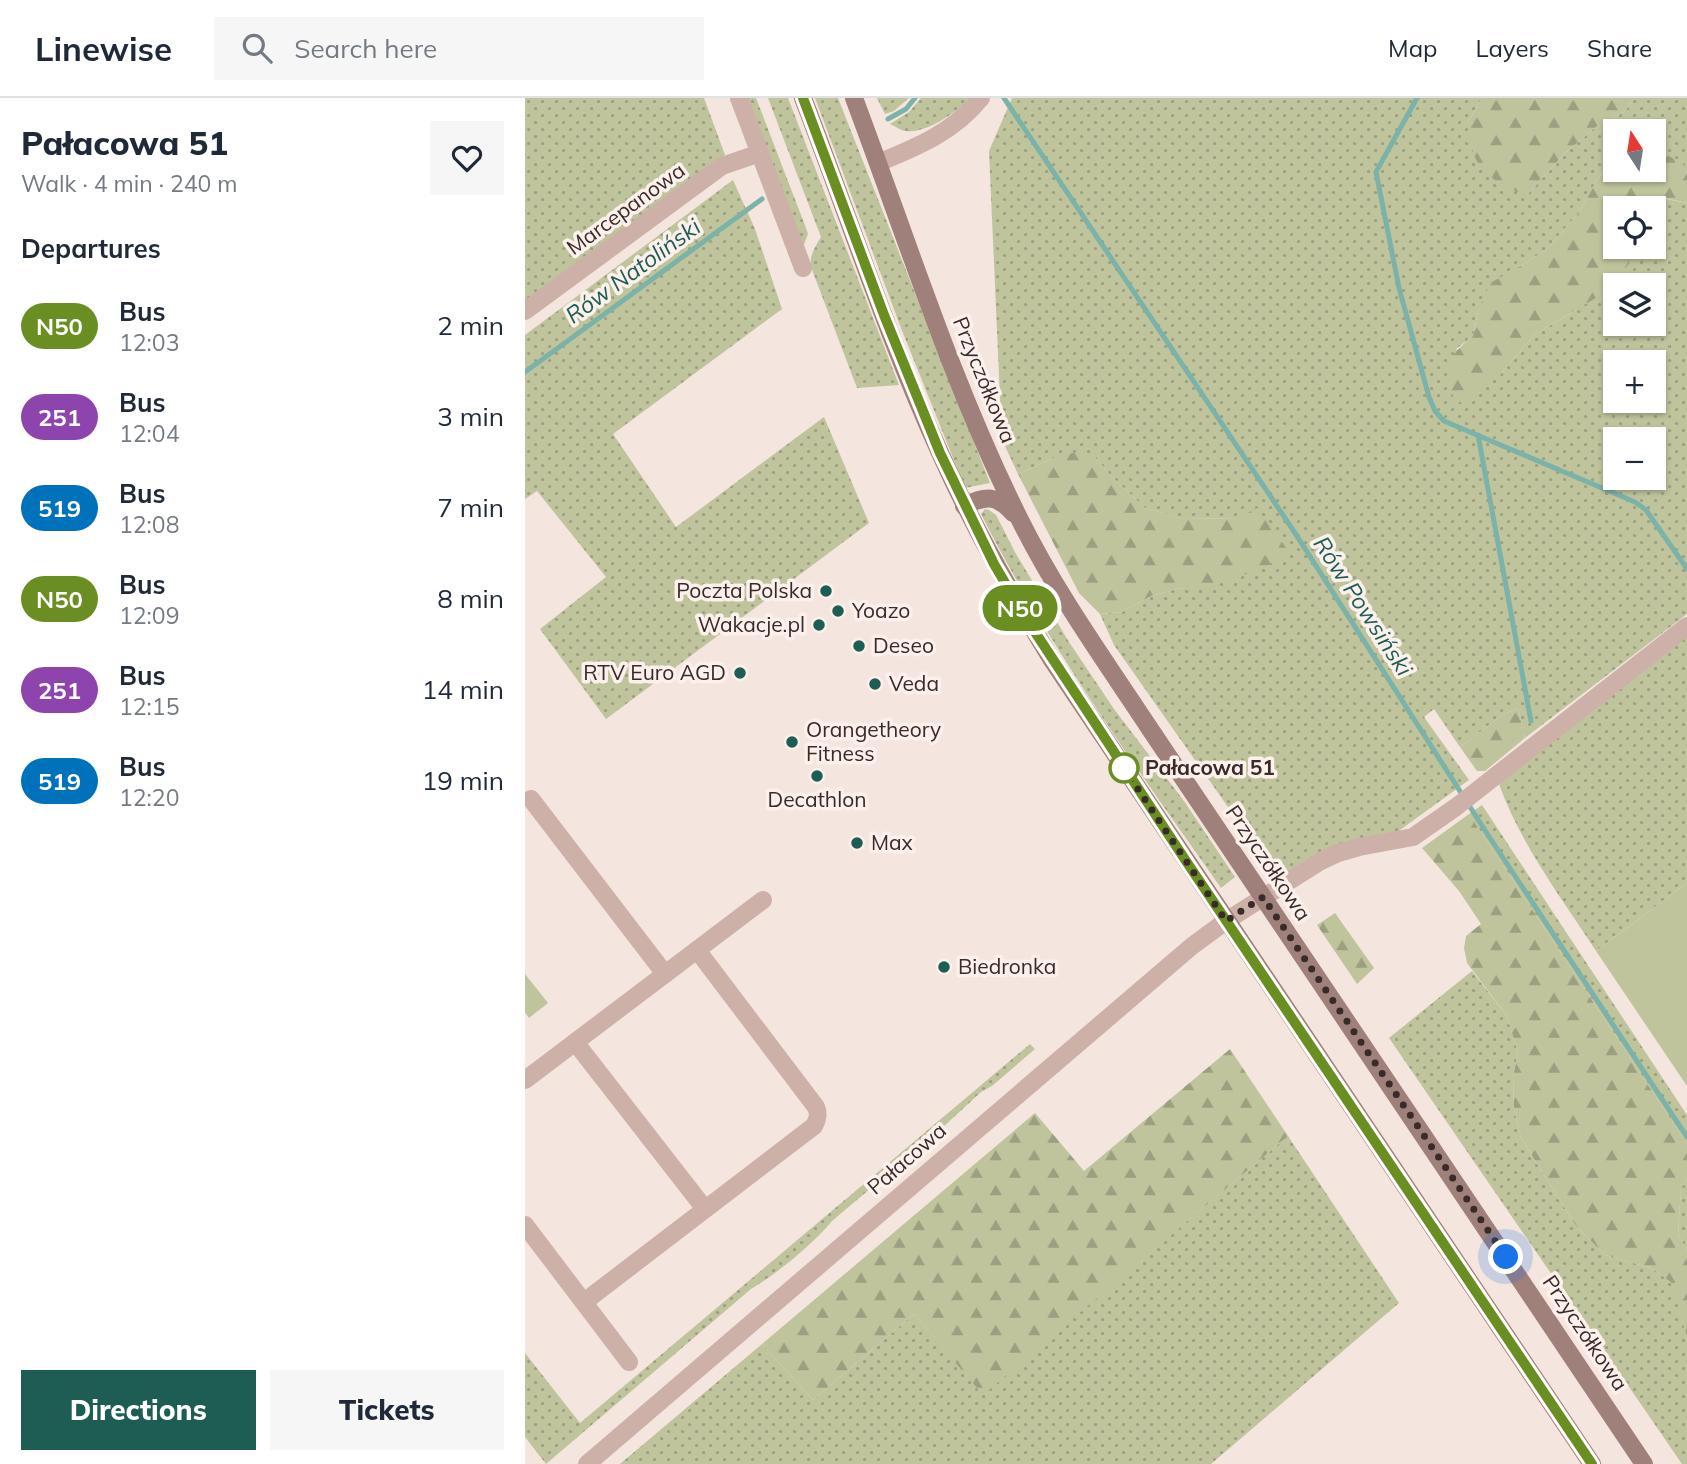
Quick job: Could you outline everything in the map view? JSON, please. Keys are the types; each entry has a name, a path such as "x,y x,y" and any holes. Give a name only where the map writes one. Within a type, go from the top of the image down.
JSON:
{"main road":[{"path":"803,98 884,315 940,453 994,564 1052,660 1592,1464"},
{"name":"Przyczółkowa","path":"854,98 977,427 1020,521 1073,612 1644,1464"},
{"path":"964,506 985,498 999,500 1020,521"}],"street":[{"path":"739,98 803,268"},
{"path":"878,163 921,146 942,133 965,116 981,98"},
{"name":"Marcepanowa","path":"525,311 722,166 760,153"},
{"name":"Pałacowa","path":"587,1464 1178,956 1226,921 1321,861 1359,847 1413,837 1456,807 1687,626"},
{"path":"531,799 665,974"},
{"path":"525,1080 763,900"},
{"path":"584,1302 814,1126 817,1121 816,1107 697,950"},
{"path":"575,1042 705,1209"},
{"path":"525,1225 629,1362"}],"green space":[{"path":"525,98 704,98 725,155 525,301"},
{"path":"746,98 756,98 806,228 808,234 803,247"},
{"path":"768,98 788,98 899,385 857,388 811,267 812,255 821,237"},
{"path":"815,98 838,98 990,483 965,488 901,328"},
{"path":"877,98 909,98 894,111 885,114"},
{"path":"921,98 970,98 949,115 922,129 904,131 890,124 909,112"},
{"path":"1012,98 1482,98 1467,124 1527,195 1566,152 1603,123 1603,171 1580,211 1547,249 1521,266 1478,311 1473,336 1456,349 1499,376 1534,335 1576,310 1603,279 1603,336 1666,336 1666,273 1608,273 1620,259 1666,259 1666,199 1687,203 1687,614 1525,738 1518,708 1504,714 1460,747 1434,709 1424,717 1469,780 1389,838 1336,845 1278,878 1114,645 1100,614 1122,612 1151,596 1177,589 1212,585 1238,518 1184,519 1145,508 1092,454 1053,458 1018,474 998,431 1001,420 989,151"},
{"path":"1482,98 1635,98 1624,112 1611,119 1603,119 1603,123 1566,152 1527,195 1494,180 1481,167 1472,149 1467,124"},
{"path":"1635,98 1687,98 1687,174 1682,163 1666,155 1666,119 1611,119 1624,112"},
{"path":"1666,155 1683,163 1687,174 1687,203 1666,199 1666,196 1603,196 1603,259 1629,259 1623,273 1603,273 1603,294 1534,335 1499,376 1457,404 1447,374 1449,366 1457,351 1473,336 1478,311 1490,283 1547,249 1580,211 1603,172 1603,182 1666,182"},
{"path":"733,180 755,229 782,309 613,434 676,527 824,417 869,523 606,719 540,629 606,577 537,491 525,499 525,335"},
{"path":"1077,452 1092,454 1145,508 1185,519 1238,518 1257,508 1290,553 1261,569 1212,586 1177,589 1151,596 1122,612 1100,614 1079,593 1018,474 1053,458"},
{"path":"985,509 996,515 1069,642 1114,709 1184,801 1235,877 1221,888 1064,658 981,514"},
{"path":"1687,635 1687,883 1596,951 1530,849 1499,784"},
{"path":"1518,708 1525,738 1485,771 1477,771 1460,747 1504,714"},
{"path":"1482,805 1687,1115 1687,1144 1469,814"},
{"path":"1469,814 1687,1144 1687,1179 1681,1189 1678,1234 1687,1251 1687,1337 1671,1282 1651,1268 1605,1255 1576,1226 1521,1138 1514,1109 1513,1077 1518,1053 1507,1016 1467,963 1464,948 1466,936 1481,924 1459,891 1422,848"},
{"path":"1687,883 1687,1086 1596,951"},
{"path":"1335,913 1374,968 1357,984 1317,925"},
{"path":"1472,971 1507,1016 1518,1053 1513,1077 1514,1109 1521,1138 1576,1226 1605,1255 1651,1268 1672,1282 1687,1337 1687,1464 1682,1464 1389,1038"},
{"path":"525,974 548,1003 529,1018 525,1012"},
{"path":"1030,1044 1035,1049 992,1086 981,1092 832,1221 815,1240 751,1289 546,1464 525,1437 525,1353 580,1423"},
{"path":"1230,1049 1288,1136 983,1395 914,1314 813,1400 762,1344 1035,1113 1084,1171"},
{"path":"1288,1136 1399,1303 1211,1464 620,1464 762,1344 813,1400 914,1314 983,1394"},
{"path":"1687,1179 1687,1251 1678,1234 1681,1188"}],"waterway":[{"name":"Rów Natoliński","path":"888,119 906,109 915,98"},
{"name":"Rów Powsiński","path":"1004,98 1295,533 1488,835 1687,1137"},
{"path":"1417,98 1376,172 1399,288 1435,411 1444,421 1635,502 1646,510 1687,569"},
{"name":"Rów Natoliński","path":"525,372 762,199"},
{"path":"1478,435 1531,721"}],"bus line":[{"name":"N50","path":"803,98 884,315 940,453 994,564 1052,660 1592,1464"}],"place":[{"name":"Poczta Polska","path":"826,591"},
{"name":"Yoazo","path":"838,611"},
{"name":"Wakacje.pl","path":"819,625"},
{"name":"Deseo","path":"859,646"},
{"name":"RTV Euro AGD","path":"740,673"},
{"name":"Veda","path":"875,684"},
{"name":"Orangetheory Fitness","path":"792,742"},
{"name":"Pałacowa 51","path":"1124,768"},
{"name":"Decathlon","path":"817,776"},
{"name":"Max","path":"857,843"},
{"name":"Biedronka","path":"944,967"}],"route":[{"path":"1124,768 1226,921 1263,897 1506,1257"}]}
